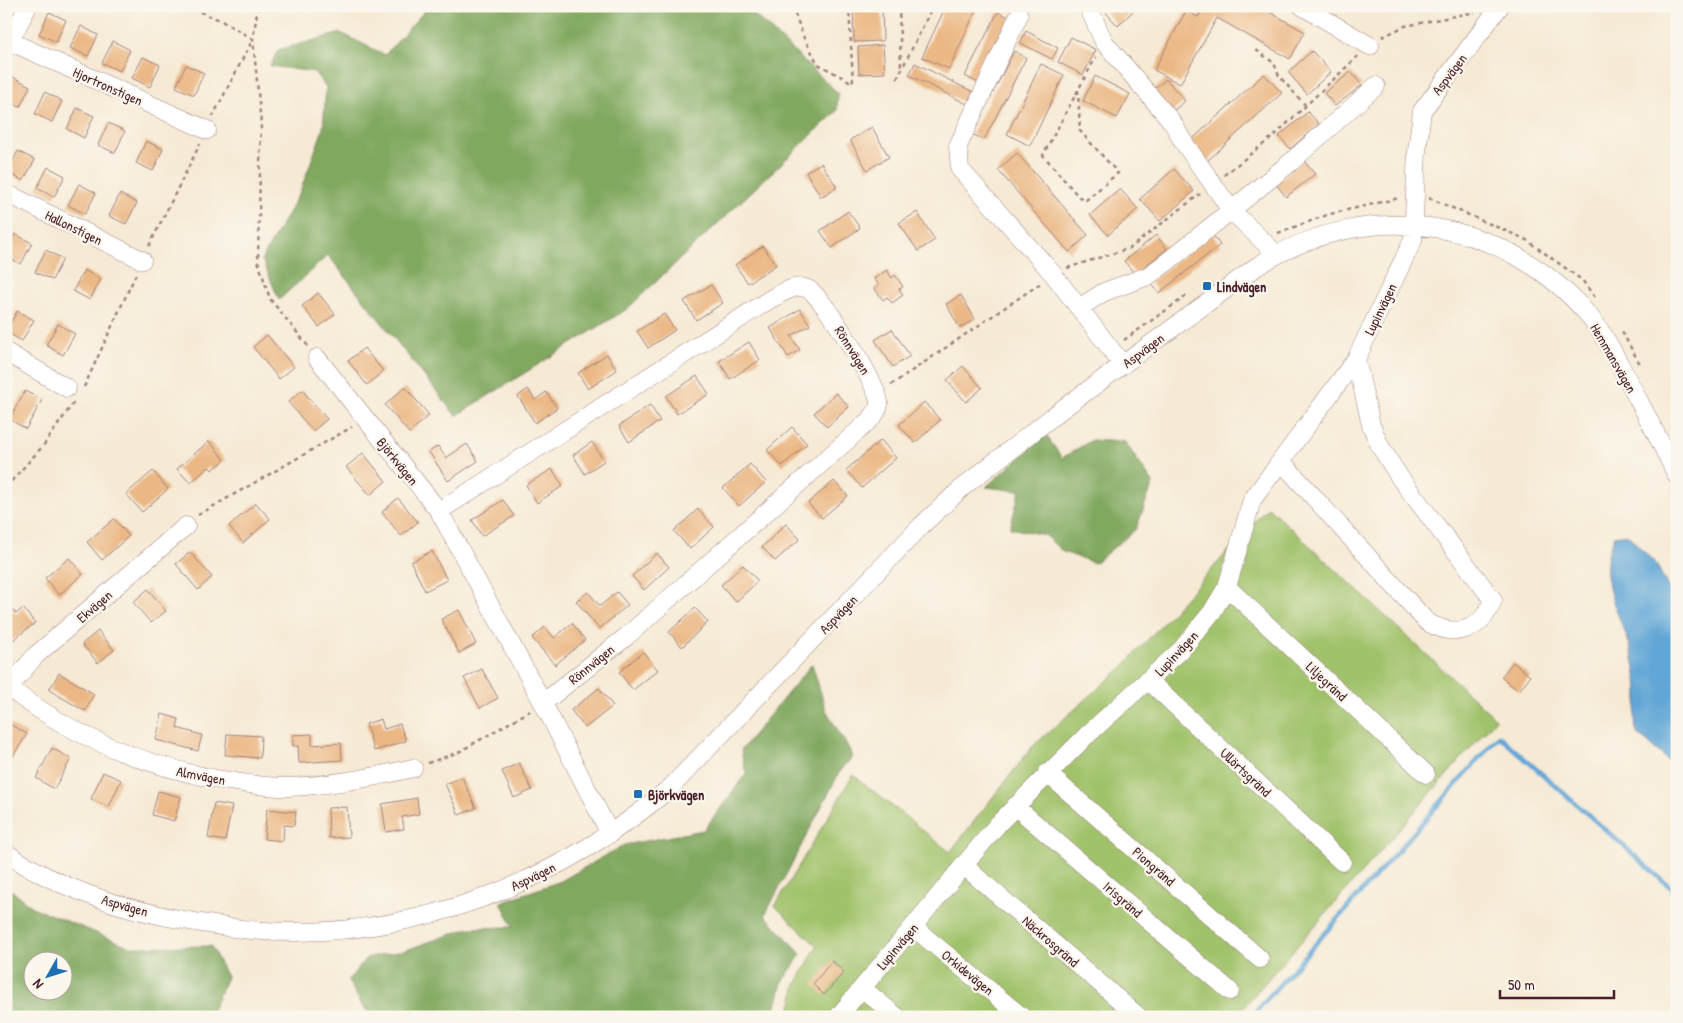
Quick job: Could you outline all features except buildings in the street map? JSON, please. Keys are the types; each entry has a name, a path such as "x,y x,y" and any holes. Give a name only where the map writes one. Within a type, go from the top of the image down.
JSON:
{"street":[{"path":"8,44 28,6"},
{"path":"1088,6 1104,42 1173,123 1182,140 1231,210 1270,247"},
{"path":"1302,6 1370,46"},
{"name":"Aspvägen","path":"6,853 73,889 112,903 210,924 264,932 302,932 352,929 400,922 456,908 533,877 610,834 671,787 922,526 964,486 1053,415 1123,365 1270,247 1328,232 1364,226 1413,224 1417,151 1422,111 1498,8"},
{"path":"1019,15 958,146 960,169 1052,274 1123,365"},
{"name":"Hjortronstigen","path":"8,44 206,132"},
{"path":"1080,308 1104,292 1148,276 1298,156 1376,86"},
{"name":"Hallonstigen","path":"6,193 142,260"},
{"name":"Lupinvägen","path":"838,1017 863,989 963,865 1015,806 1047,773 1181,650 1212,612 1227,587 1252,500 1356,359 1413,240 1413,224"},
{"name":"Hemmansvägen","path":"1413,224 1453,231 1503,248 1547,275 1570,296 1591,318 1608,343 1677,476"},
{"name":"Rönnvägen","path":"439,512 772,298 797,286 807,288 822,303 866,370 878,394 878,409 859,430 627,636 544,703"},
{"path":"6,352 76,391"},
{"name":"Björkvägen","path":"317,358 439,512 544,703 610,834"},
{"path":"1281,460 1427,622 1440,630 1458,631 1474,626 1485,615 1492,600 1400,478 1380,446 1371,425 1356,359"},
{"name":"Ekvägen","path":"7,689 36,655 186,526"},
{"name":"Liljegränd","path":"1227,587 1426,774"},
{"name":"Ullörtsgränd","path":"1149,681 1342,862"},
{"name":"Almvägen","path":"7,689 35,708 94,742 139,760 184,773 284,787 332,784 413,768"},
{"name":"Piongränd","path":"1047,773 1260,959"},
{"name":"Irisgränd","path":"1015,806 1230,991"},
{"name":"Näckrosgränd","path":"963,865 1139,1017"},
{"name":"Orkidevägen","path":"913,927 1022,1017"},
{"path":"863,989 897,1017"}],"path":[{"path":"185,6 220,20 253,39"},
{"path":"258,6 253,39 261,124 258,261 270,299 317,358"},
{"path":"792,6 804,38 818,64 853,83 849,6"},
{"path":"899,6 901,69"},
{"path":"897,79 934,6"},
{"path":"878,394 1052,274 1130,248 1275,135 1370,46 1405,26 1498,8"},
{"path":"6,487 43,446 76,391 253,39"},
{"path":"1078,90 1080,131 1118,173 1086,200 1079,197 1044,155 1078,90 1104,42"},
{"path":"1256,50 1274,63 1279,76 1306,106"},
{"path":"1270,247 1272,236 1330,214 1389,198 1431,198 1525,238 1582,280 1600,303"},
{"path":"1111,349 1192,292"},
{"path":"1617,326 1629,341 1641,368"},
{"path":"186,526 203,511 365,419"},
{"path":"413,768 459,752 544,703"}],"green space":[{"path":"429,6 745,6 838,93 837,111 627,309 456,416 328,255 279,300 262,259 300,192 323,129 326,87 314,72 270,66 278,50 341,33 385,55"},
{"path":"1046,435 1062,458 1092,440 1125,442 1153,483 1136,529 1095,563 1063,552 1045,535 1010,528 1020,491 986,487"},
{"path":"1268,507 1496,719 1235,1017 789,1017 796,984 817,946 775,906 853,775 950,852 1032,747 1124,666"},
{"path":"812,664 826,710 853,756 839,773 765,915 801,954 782,983 773,1017 374,1017 363,1007 348,981 366,958 403,951 469,928 513,927 501,902 561,881 624,845 704,830 746,774 741,750"},
{"path":"6,886 32,907 131,947 211,946 227,977 209,1017 6,1017"}],"water":[{"path":"1627,534 1656,564 1677,604 1677,768 1637,733 1635,716 1638,688 1634,662 1630,646 1614,605 1607,578 1609,550 1615,536"}],"waterway":[{"path":"1251,1017 1499,736 1677,893"}],"place":[{"name":"Lindvägen","path":"1207,286"},
{"name":"Björkvägen","path":"638,794"}]}
